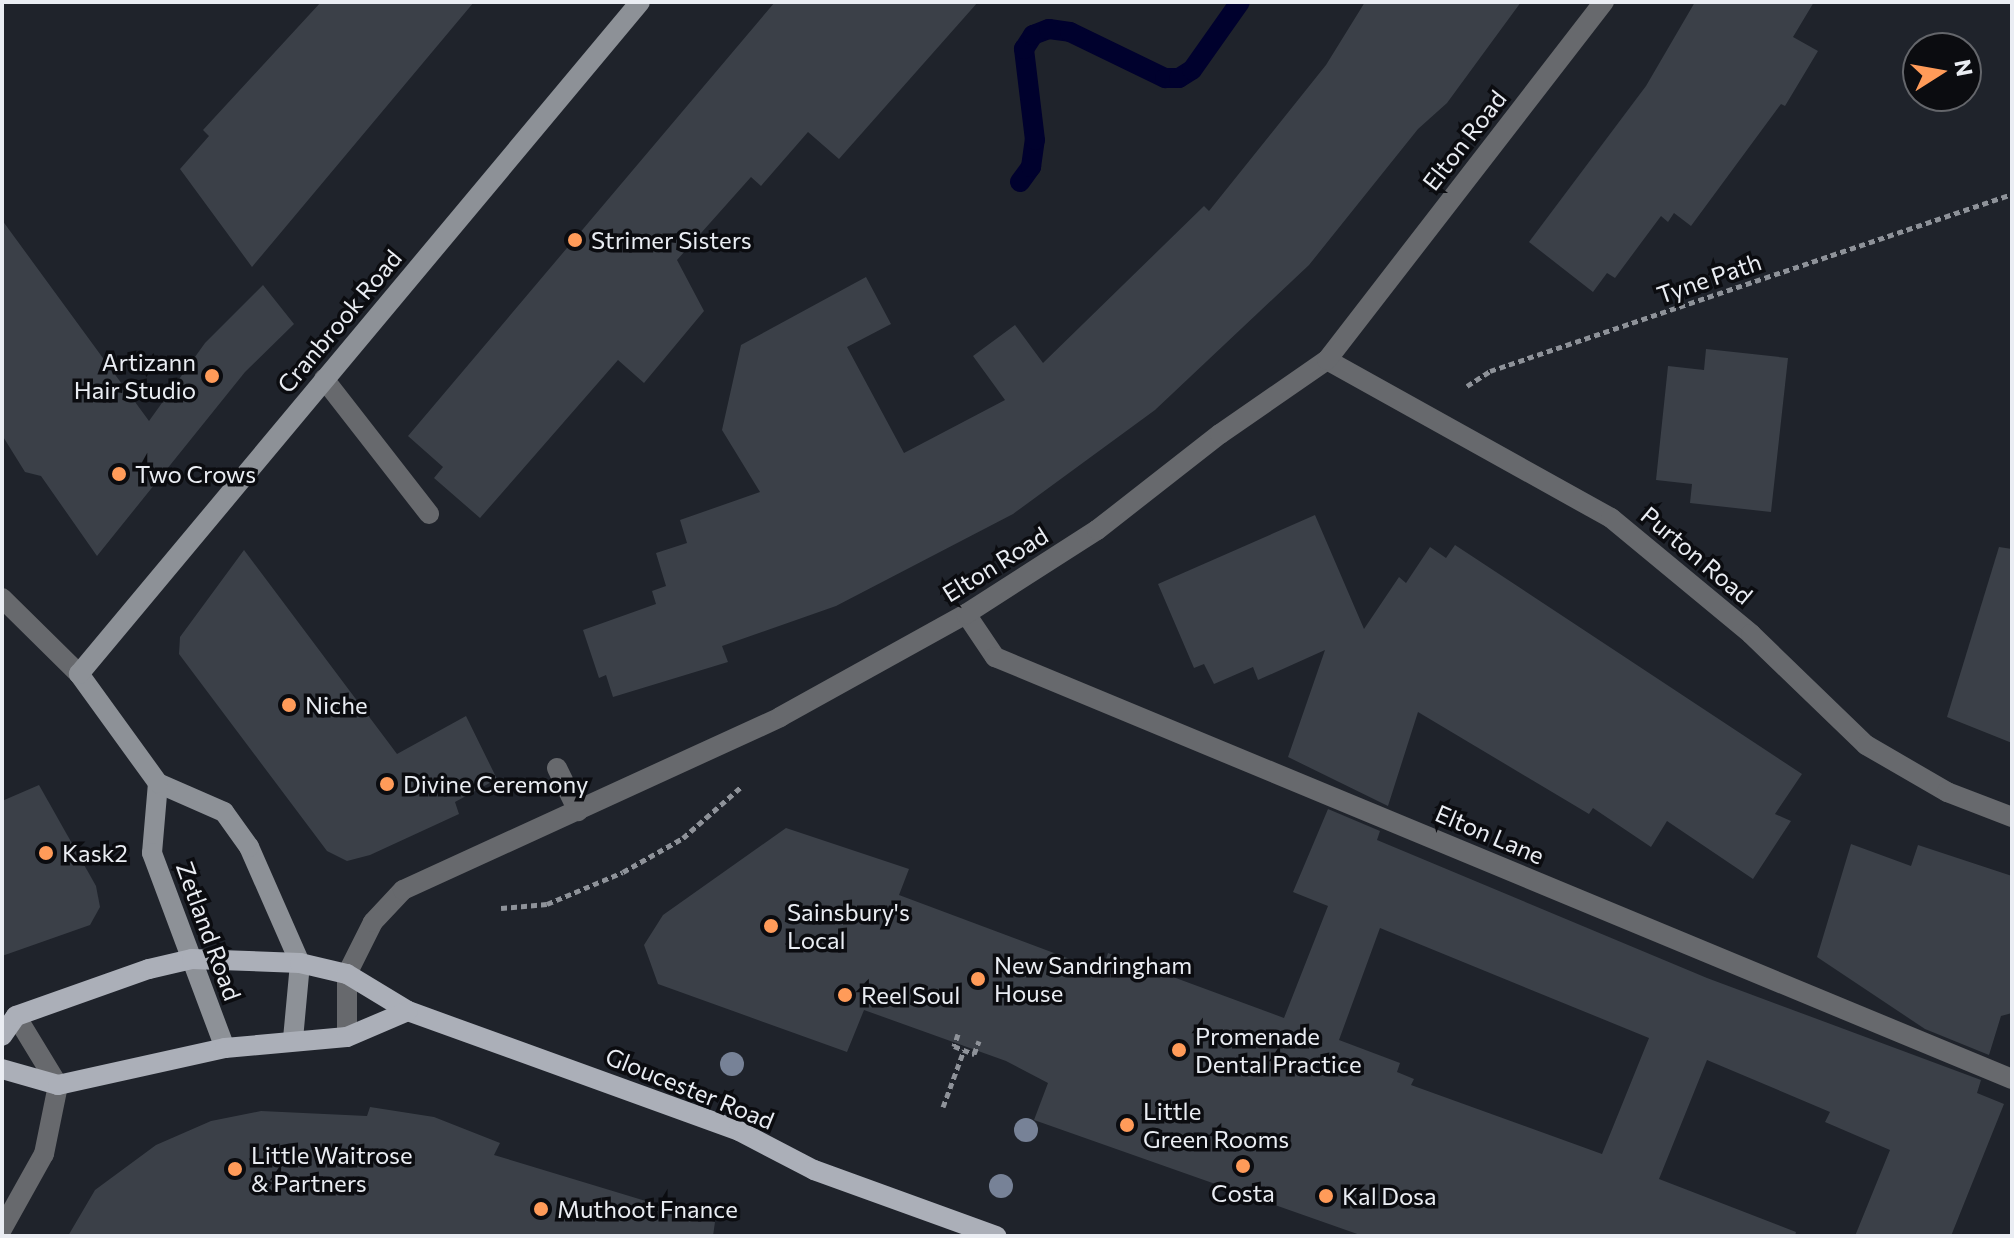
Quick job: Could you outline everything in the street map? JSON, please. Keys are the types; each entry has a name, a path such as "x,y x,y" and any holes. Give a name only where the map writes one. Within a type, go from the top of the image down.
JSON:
{"main road":[{"name":"Cranbrook Road","path":"79,674 640,2"},
{"path":"79,674 158,783 224,812 263,872 300,963 293,1039"},
{"name":"Zetland Road","path":"158,783 152,853 225,1048"},
{"name":"Gloucester Road","path":"16,1016 83,989 192,959 300,963 347,974 408,1011 739,1131 814,1170 996,1236"},
{"path":"2,1069 58,1085 225,1048 293,1039 347,1037 408,1011"},
{"path":"2,1036 16,1016"}],"street":[{"name":"Elton Road","path":"347,1037 347,974 373,922 403,890 780,717 966,614 1097,530 1220,434 1327,360 1604,2"},
{"name":"Purton Road","path":"1327,360 1427,412 1611,518 1751,634 1866,745 1947,792 2012,817"},
{"path":"324,379 377,452 429,514"},
{"path":"2,598 79,674"},
{"name":"Elton Lane","path":"966,614 995,657 2012,1079"},
{"path":"557,768 578,811"},
{"path":"2,1229 44,1154 58,1085 16,1016"}],"path":[{"name":"Tyne Path","path":"1427,412 1490,371 2012,194"},
{"path":"501,908 547,904 623,872 683,838 761,770 780,717"},
{"path":"958,1034 954,1046 974,1054 979,1041"},
{"path":"943,1107 964,1050"}],"building":[{"path":"321,2 474,2 252,267 180,169 209,136 203,130"},
{"path":"775,2 978,2 839,159 808,132 761,186 751,177 677,260 704,311 644,383 618,360 480,518 434,478 443,467 408,436"},
{"path":"1365,2 1521,2 1447,103 1418,129 1309,265 1155,410 1013,514 836,606 722,646 728,662 613,697 606,675 599,678 583,630 656,604 652,591 666,586 656,553 687,543 680,520 760,492 722,430 741,345 866,277 891,324 847,347 904,453 1005,400 973,356 1015,325 1043,363 1204,206 1209,211 1326,65"},
{"path":"1695,2 1814,2 1793,37 1818,51 1785,106 1781,104 1691,226 1674,213 1668,222 1661,216 1615,278 1607,273 1593,292 1529,242 1646,86"},
{"path":"2,220 149,421 205,343 263,285 294,324 245,372 97,556 41,476 25,472 2,435"},
{"path":"1706,349 1788,358 1771,512 1690,503 1692,484 1656,480 1668,366 1704,370"},
{"path":"1315,515 1364,629 1399,577 1406,583 1430,547 1446,558 1455,545 1802,774 1775,814 1791,821 1753,879 1667,821 1651,847 1593,808 1589,814 1418,712 1388,806 1288,757 1325,650 1258,680 1253,667 1214,684 1204,664 1194,668 1158,584"},
{"path":"1999,547 2012,549 2012,743 1947,717"},
{"path":"244,550 397,754 466,716 497,779 455,802 459,814 370,855 347,861 327,851 179,654 180,637"},
{"name":"Kask2","path":"39,785 96,886 100,907 90,925 2,956 2,801"},
{"path":"1328,809 1380,831 1377,840 1707,978 1981,1080 1977,1093 2004,1104 1951,1236 1855,1236 1890,1150 1825,1122 1830,1112 1707,1060 1659,1179 1796,1232 1795,1236 1363,1236 1034,1120 1048,1083 1006,1061 864,1010 847,1052 658,984 644,945 663,915 786,828 909,869 899,895 1102,971 1108,953 1284,1018 1328,906 1293,892","holes":["1380,928 1649,1038 1602,1154 1411,1085 1414,1079 1397,1072 1400,1063 1339,1040"]},
{"path":"1851,844 1911,866 1918,845 2012,876 2012,1013 2001,1016 1989,1055 1925,1029 1817,957"},
{"path":"370,1107 434,1117 500,1143 494,1155 715,1222 713,1236 68,1236 95,1190 156,1145 211,1121 261,1111 367,1116"}],"waterway":[{"path":"1020,182 1031,167 1035,140 1024,49 1033,35 1049,29 1070,32 1165,78 1179,78 1192,70 1240,2"}],"place":[{"name":"Strimer Sisters","path":"575,240"},
{"name":"Artizann Hair Studio","path":"212,376"},
{"name":"Two Crows","path":"119,474"},
{"name":"Niche","path":"289,705"},
{"name":"Divine Ceremony","path":"387,784"},
{"name":"Kask2","path":"46,853"},
{"name":"Sainsbury's Local","path":"771,926"},
{"name":"New Sandringham House","path":"978,979"},
{"name":"Reel Soul","path":"845,995"},
{"name":"Promenade Dental Practice","path":"1179,1050"},
{"name":"Little Green Rooms","path":"1127,1125"},
{"name":"Costa","path":"1243,1166"},
{"name":"Little Waitrose & Partners","path":"235,1169"},
{"name":"Kal Dosa","path":"1326,1196"},
{"name":"Muthoot Fnance","path":"541,1209"}]}
